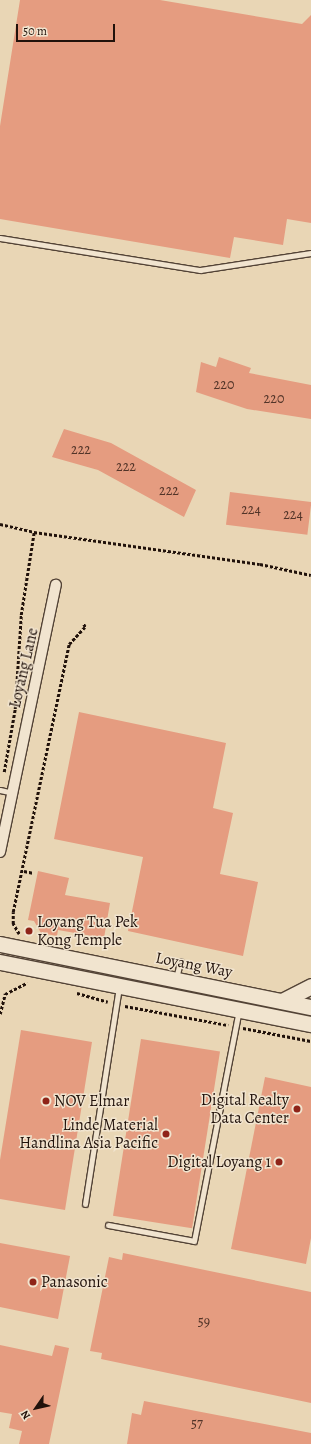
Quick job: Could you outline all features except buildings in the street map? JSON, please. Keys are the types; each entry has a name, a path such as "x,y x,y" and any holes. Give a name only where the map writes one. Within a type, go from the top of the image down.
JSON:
{"main road":[{"name":"Loyang Way","path":"0,944 311,1006"},
{"path":"0,962 311,1023"},
{"path":"282,1001 311,986"}],"street":[{"name":"Loyang Lane","path":"0,852 56,585"}],"lane":[{"path":"0,238 200,270 311,253"},
{"path":"0,790 13,793"},
{"path":"176,980 180,961"},
{"path":"85,1204 119,986"},
{"path":"108,1224 194,1241 239,1009"}],"path":[{"path":"0,524 34,532 260,564 311,575"},
{"path":"0,790 15,709 21,615 34,532"},
{"path":"25,937 13,924 13,912 24,871 69,644 85,627 83,622"},
{"path":"24,871 34,873"},
{"path":"0,1014 5,994 21,984 34,984"},
{"path":"71,992 116,1005 311,1041"}],"place":[{"name":"Loyang Tua Pek Kong Temple","path":"29,931"},
{"name":"NOV Elmar","path":"46,1101"},
{"name":"Digital Realty Data Center","path":"297,1109"},
{"name":"Linde Material Handlina Asia Pacific","path":"166,1134"},
{"name":"Digital Loyang 1","path":"279,1162"},
{"name":"Panasonic","path":"33,1282"}]}
